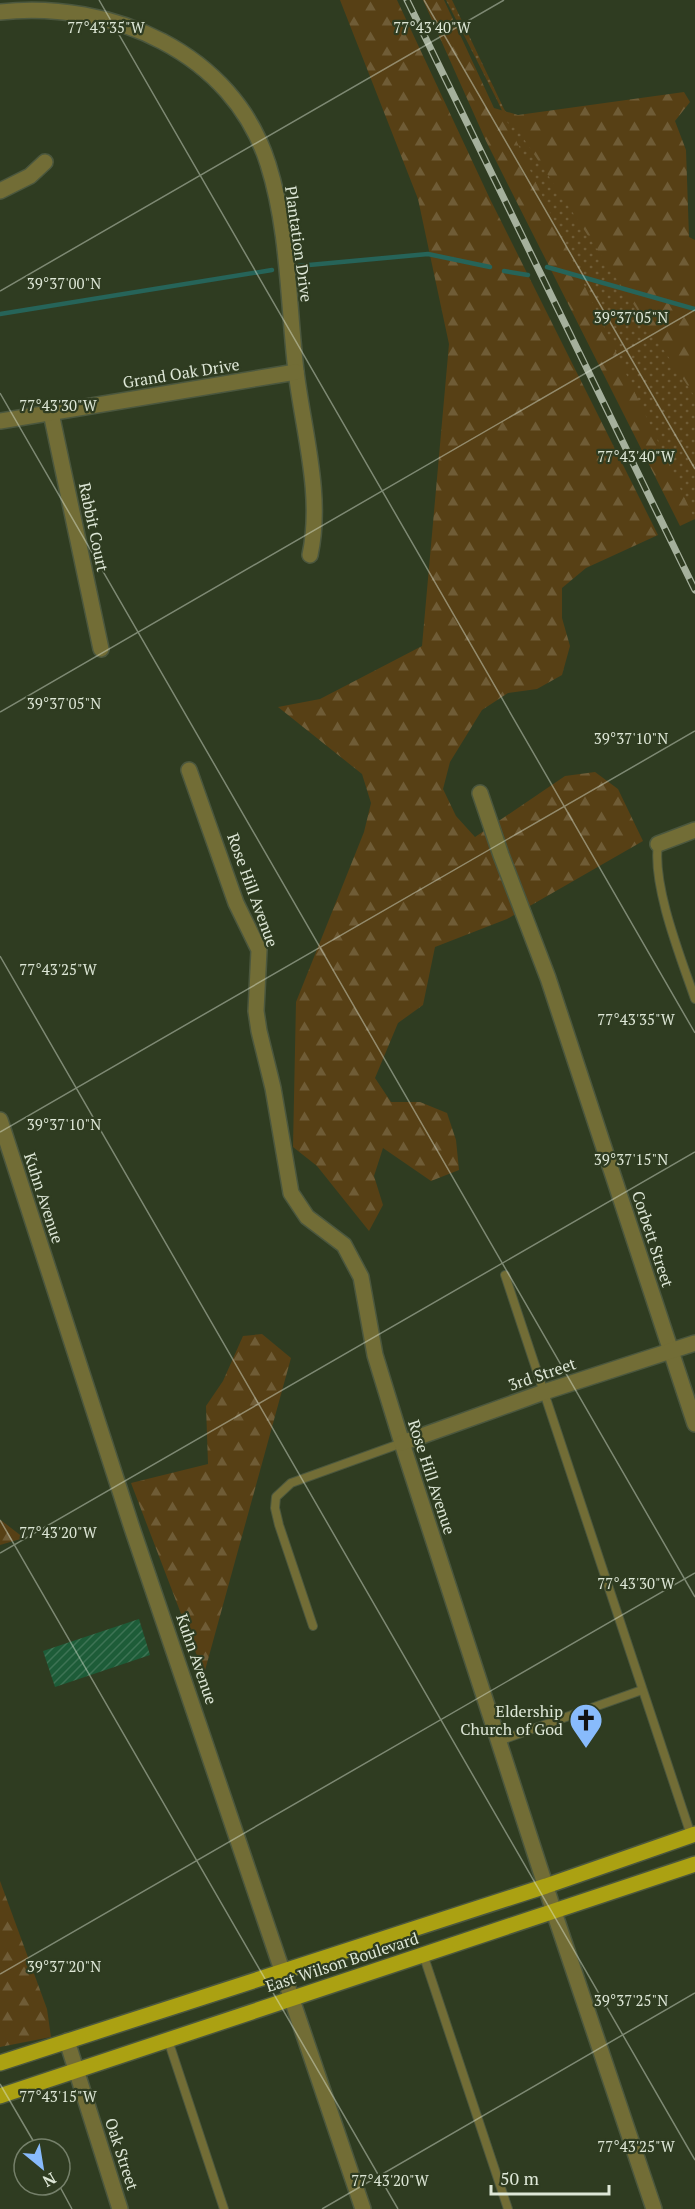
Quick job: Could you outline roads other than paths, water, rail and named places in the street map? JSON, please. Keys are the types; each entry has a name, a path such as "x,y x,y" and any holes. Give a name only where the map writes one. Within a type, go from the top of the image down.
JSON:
{"main road":[{"name":"East Wilson Boulevard","path":"0,2063 284,1973 546,1886 693,1834"},
{"name":"East Wilson Boulevard","path":"0,2096 695,1864"}],"street":[{"name":"Plantation Drive","path":"0,12 63,9 100,13 141,27 172,44 201,66 234,100 254,130 279,206 296,372 315,511 310,555"},
{"path":"0,190 30,176 45,162"},
{"name":"Grand Oak Drive","path":"0,421 296,372"},
{"name":"Rabbit Court","path":"51,413 101,649"},
{"name":"Rose Hill Avenue","path":"189,770 236,903 259,950 256,1011 291,1193 307,1217 337,1239 353,1258 366,1298 375,1355 402,1443 554,1912 654,2209"},
{"name":"Corbett Street","path":"480,793 504,866 548,978 695,1424"},
{"path":"658,844 695,830"},
{"name":"Kuhn Avenue","path":"0,1120 132,1528 363,2209"},
{"name":"3rd Street","path":"402,1443 544,1392 695,1343"},
{"name":"Oak Street","path":"67,2041 120,2209"}],"lane":[{"path":"658,844 656,859 660,882 695,999"},
{"path":"505,1275 642,1690 693,1834"},
{"path":"313,1626 279,1525 275,1508 276,1497 291,1483 402,1443"},
{"path":"499,1741 642,1690"},
{"path":"423,1954 508,2209"},
{"path":"168,2040 224,2209"}],"waterway":[{"path":"298,266 428,254 490,267"},
{"path":"547,267 695,309"},
{"path":"0,314 272,270"},
{"path":"504,271 528,275"}],"railway":[{"path":"407,0 695,590"}],"place":[{"name":"Eldership Church of God","path":"586,1749"}]}
